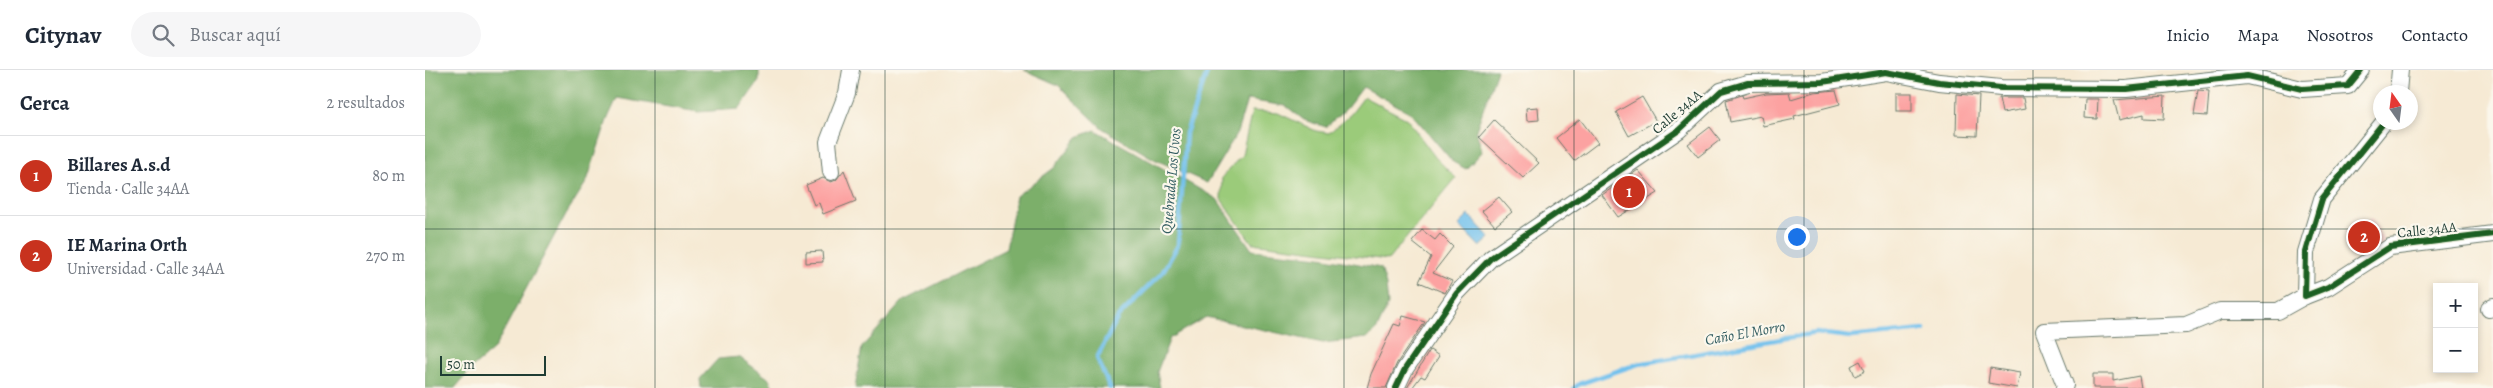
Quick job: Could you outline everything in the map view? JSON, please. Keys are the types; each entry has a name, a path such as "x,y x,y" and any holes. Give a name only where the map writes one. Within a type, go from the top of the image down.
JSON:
{"street":[{"path":"831,172 828,142 847,93 851,70"},
{"name":"Calle 34AA","path":"1395,388 1405,368 1457,293 1491,258 1679,130 1721,91 1748,83 1822,82 1886,72 1939,82 2001,88 2127,89 2247,76 2301,89 2348,86 2361,70"},
{"path":"2399,85 2400,70"},
{"path":"2305,296 2306,252 2321,199 2378,130"},
{"name":"Calle 34AA","path":"2064,388 2065,385 2044,331 2186,325 2220,311 2278,311 2305,296 2328,287 2390,247 2493,234"}],"shaded area":[{"path":"2372,218 2385,243 2356,257 2344,232"}],"green space":[{"path":"425,70 759,70 759,81 739,109 698,112 617,98 607,120 587,181 566,214 494,349 473,367 455,388 425,388"},
{"path":"1024,70 1497,70 1476,130 1482,152 1466,169 1453,162 1411,113 1363,87 1346,109 1326,127 1304,120 1286,106 1247,100 1237,133 1207,183 1154,159 1102,128 1058,85"},
{"path":"1364,97 1407,119 1435,157 1456,178 1388,260 1252,243 1221,199 1222,177 1242,155 1252,111 1278,113 1316,131 1329,133 1351,114"},
{"path":"1095,130 1217,199 1252,250 1320,257 1381,268 1386,285 1388,305 1377,329 1367,338 1323,343 1206,317 1170,338 1157,372 1160,388 855,388 862,347 903,301 1006,249 1016,196 1054,168 1078,137"},
{"path":"739,357 768,378 774,388 701,388 700,379 718,359"}],"water":[{"path":"1469,215 1490,238 1480,247 1459,225"}],"building":[{"path":"1836,90 1840,104 1794,116 1795,119 1763,126 1761,116 1730,122 1726,100 1742,95 1743,98 1766,93 1789,92 1791,99 1814,92"},
{"path":"2198,91 2209,92 2207,116 2194,115"},
{"path":"1896,93 1912,93 1912,111 1896,111"},
{"path":"1957,94 1979,96 1977,136 1956,135"},
{"path":"2165,96 2164,119 2144,118 2144,114 2119,120 2114,100"},
{"path":"1642,97 1656,121 1629,136 1616,112"},
{"path":"1999,98 2023,98 2025,109 2002,113"},
{"path":"2085,99 2098,99 2097,119 2084,118"},
{"path":"1538,107 1539,120 1527,121 1526,108"},
{"path":"1580,119 1598,143 1574,161 1556,138"},
{"path":"1494,120 1539,163 1523,178 1479,137"},
{"path":"1710,127 1720,140 1698,157 1688,144"},
{"path":"844,170 856,201 823,214 819,203 814,205 806,185 823,178 831,182 836,180"},
{"path":"1638,170 1658,193 1618,217 1602,195"},
{"path":"1499,197 1512,212 1495,226 1482,211"},
{"path":"1422,230 1435,240 1440,234 1453,247 1433,273 1452,281 1445,293 1419,282 1431,257 1412,242"},
{"path":"822,251 823,262 806,263 806,252"},
{"path":"1403,316 1425,322 1397,363 1386,388 1367,388 1371,374 1394,324 1400,326"},
{"path":"1430,350 1439,356 1425,378 1421,376 1412,388 1407,388"},
{"path":"1860,361 1865,371 1855,376 1851,366"},
{"path":"1990,368 2020,373 2017,388 1988,383"},
{"path":"2093,374 2113,374 2113,381 2139,376 2141,388 2093,388"}],"waterway":[{"name":"Quebrada Los Uvos","path":"1110,388 1097,358 1118,317 1162,273 1178,245 1186,133 1208,70"},
{"name":"Caño El Morro","path":"1574,388 1579,384 1638,364 1816,333 1851,337 1924,330"}],"cycle path":[{"path":"1396,388 1405,369 1457,293 1491,258 1679,130 1721,91 1748,83 1822,82 1886,72 1939,82 2001,88 2126,89 2247,76 2302,89 2348,86 2361,70"},
{"path":"2378,130 2322,199 2306,252 2305,296 2328,287 2390,247 2493,234"}],"place":[{"name":"Billares A.s.d","path":"1629,192"},
{"name":"IE Marina Orth","path":"2364,237"}]}
